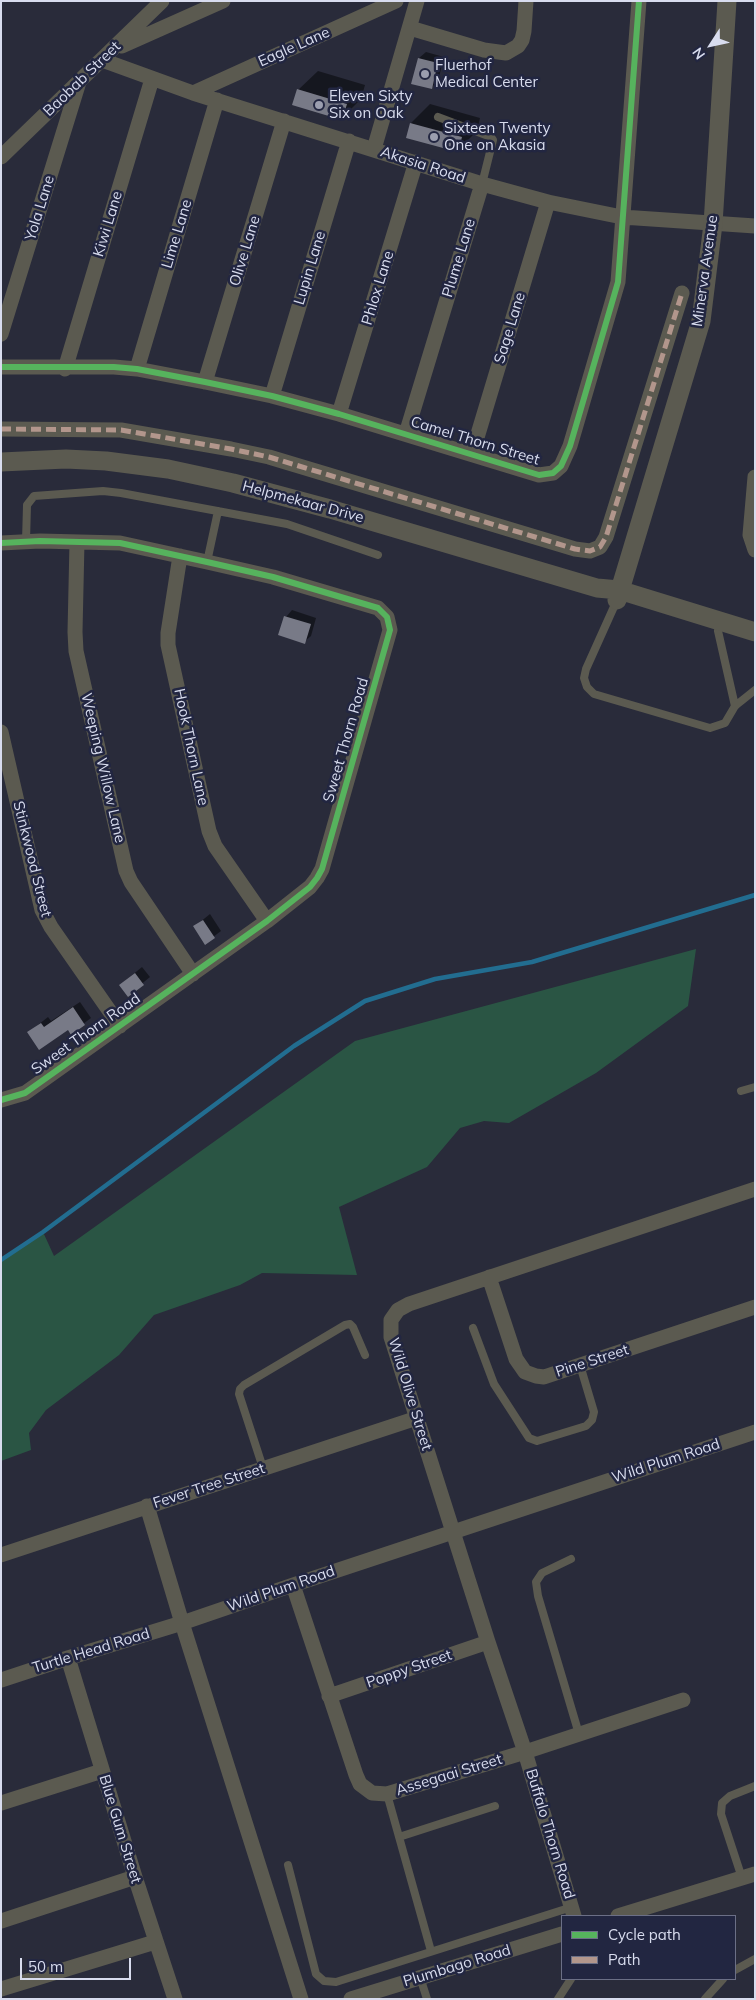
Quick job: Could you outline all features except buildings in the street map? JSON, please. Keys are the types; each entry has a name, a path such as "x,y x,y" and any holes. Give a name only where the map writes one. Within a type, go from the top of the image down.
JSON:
{"street":[{"name":"Baobab Street","path":"1,157 162,1"},
{"path":"106,55 223,1"},
{"name":"Eagle Lane","path":"193,93 396,1"},
{"path":"374,149 417,1"},
{"path":"410,28 484,50 506,53 518,46 522,40 526,1"},
{"name":"Camel Thorn Street","path":"1,367 137,369 205,382 272,396 339,414 539,475 553,473 562,466 570,446 618,282 639,1"},
{"name":"Minerva Avenue","path":"618,595 701,321 712,224 728,1"},
{"name":"Akasia Road","path":"106,55 152,79 193,93 482,184 548,202 622,217 755,226"},
{"name":"Kiwi Lane","path":"64,369 152,79"},
{"name":"Yola Lane","path":"1,334 79,82"},
{"name":"Lime Lane","path":"137,369 217,100"},
{"name":"Olive Lane","path":"205,382 284,121"},
{"name":"Lupin Lane","path":"272,396 349,141"},
{"name":"Phlox Lane","path":"339,414 416,162"},
{"name":"Plume Lane","path":"406,434 482,184"},
{"name":"Sage Lane","path":"472,454 548,202"},
{"path":"1,429 121,430 231,449 269,457 575,549 590,551 600,547 606,537 682,293"},
{"name":"Helpmekaar Drive","path":"1,462 66,459 106,461 168,469 268,492 597,588 718,631 755,642"},
{"path":"755,477 750,535 755,550"},
{"name":"Sweet Thorn Road","path":"1,543 26,541 120,543 207,562 273,577 378,608 387,617 390,630 322,869 310,887 267,921 25,1093 1,1100"},
{"name":"Weeping Willow Lane","path":"77,542 76,651 126,871 131,882 193,974"},
{"name":"Hook Thorn Lane","path":"180,556 168,633 168,645 209,831 215,846 267,921"},
{"name":"Helpmekaar Drive","path":"618,595 755,632"},
{"name":"Stinkwood Street","path":"2,742 44,916 120,1026"},
{"name":"Wild Olive Street","path":"525,1752 391,1337 391,1320 398,1310 409,1304 755,1189"},
{"name":"Pine Street","path":"489,1277 516,1359 525,1372 544,1377 755,1307"},
{"name":"Fever Tree Street","path":"1,1555 417,1418"},
{"name":"Wild Plum Road","path":"182,1624 293,1585 755,1432"},
{"path":"147,1506 182,1624 301,1999"},
{"name":"Assegaai Street","path":"293,1585 360,1784 372,1793 387,1794 525,1752 683,1700"},
{"name":"Turtle Head Road","path":"1,1680 182,1624"},
{"name":"Poppy Street","path":"329,1696 488,1642"},
{"name":"Blue Gum Street","path":"68,1658 155,1942 175,1999"},
{"name":"Buffalo Thorn Road","path":"525,1752 573,1912"},
{"path":"1,1803 102,1770"},
{"path":"623,1915 749,1876"},
{"path":"1,1921 135,1877"},
{"name":"Plumbago Road","path":"351,1999 561,1934"},
{"path":"1,1989 155,1942"}],"lane":[{"name":"Plume Lane","path":"438,117 491,137 494,140 482,184"},
{"path":"26,541 27,504 32,498 39,495 93,492 121,493 294,526 378,555"},
{"path":"207,562 218,511"},
{"path":"618,595 586,669 584,678 587,687 594,694 710,728 724,723 735,706 755,690"},
{"path":"718,631 735,706"},
{"path":"741,1091 755,1087"},
{"path":"263,1468 239,1394 240,1389 346,1325 350,1324 353,1327 365,1355"},
{"path":"473,1328 494,1384 529,1438 537,1441 586,1426 592,1420 594,1412 580,1365"},
{"path":"571,1559 542,1573 536,1582 538,1596 579,1734"},
{"path":"749,1876 721,1814 721,1808 722,1803 730,1796 755,1786"},
{"path":"387,1794 432,1951"},
{"path":"399,1837 495,1806"},
{"path":"288,1865 316,1974 324,1981 336,1982 432,1951 561,1915"},
{"path":"736,1969 755,1959"},
{"path":"420,1977 427,1999"},
{"path":"558,1999 570,1980"},
{"path":"705,1999 722,1980"}],"green space":[{"path":"696,949 688,1006 596,1073 509,1123 484,1121 460,1128 427,1167 339,1207 357,1275 262,1273 240,1285 154,1315 119,1355 46,1410 29,1433 31,1450 1,1461 1,1258 43,1232 54,1256 355,1041"}],"waterway":[{"path":"1,1260 43,1232 294,1046 365,1001 435,979 532,962 755,895"}],"marked path":[{"path":"1,429 121,430 231,449 269,457 575,549 590,551 600,547 606,537 682,293"}],"cycle path":[{"path":"1,367 114,367 137,369 205,382 272,396 339,414 539,475 553,473 561,466 570,446 618,282 639,1"},
{"path":"1,543 40,541 120,543 207,562 273,577 378,608 387,617 390,630 322,869 310,887 267,921 25,1093 1,1100"}],"place":[{"name":"Fluerhof Medical Center","path":"425,74"},
{"name":"Eleven Sixty Six on Oak","path":"319,105"},
{"name":"Sixteen Twenty One on Akasia","path":"434,137"}]}
